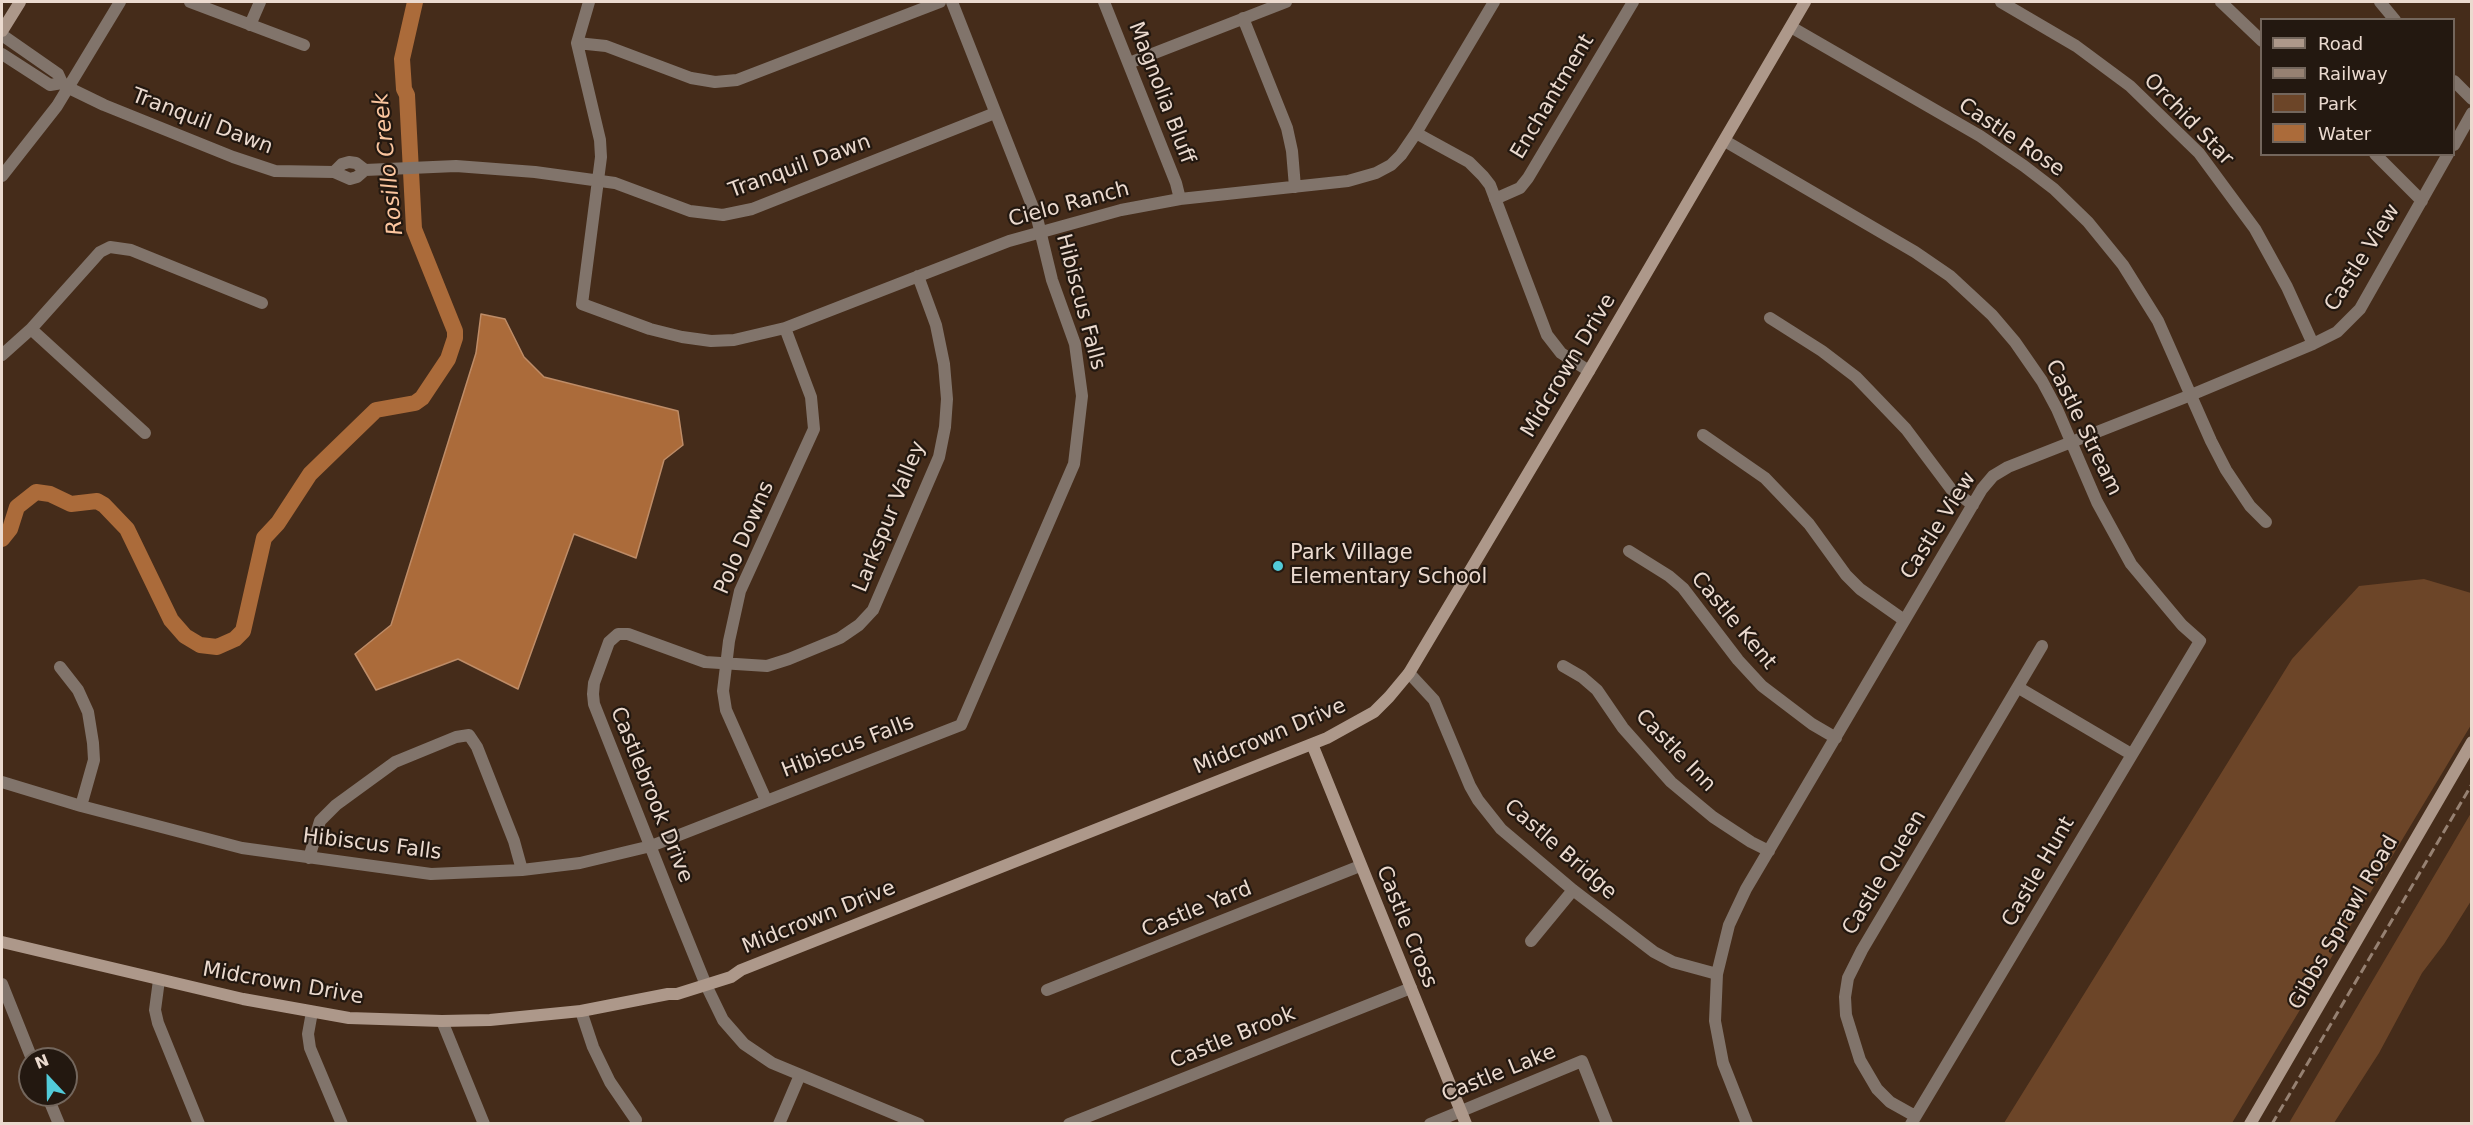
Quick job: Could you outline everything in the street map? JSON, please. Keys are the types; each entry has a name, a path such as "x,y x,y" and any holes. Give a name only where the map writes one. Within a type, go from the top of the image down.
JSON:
{"street":[{"path":"2,33 20,2"},
{"path":"2,176 57,106 65,85 120,2"},
{"path":"190,2 304,45"},
{"path":"250,25 260,2"},
{"path":"588,2 577,43 600,140 599,180"},
{"path":"577,43 606,46 691,78 715,82 726,81 760,72 940,2"},
{"name":"Hibiscus Falls","path":"2,782 81,806 242,848 431,874 522,870 580,863 651,846 961,725 1074,464 1082,396 1075,344 1049,269 1041,232 952,2"},
{"name":"Magnolia Bluff","path":"1104,2 1180,199"},
{"path":"1129,63 1286,2"},
{"name":"Cielo Ranch","path":"599,180 582,304 650,329 692,339 734,340 785,328 1009,241 1130,208 1180,199 1348,182 1376,173 1391,165 1401,155 1494,2"},
{"name":"Enchantment","path":"1495,199 1520,188 1528,178 1633,2"},
{"name":"Midcrown Drive","path":"2,944 243,999 349,1018 442,1022 581,1011 668,993 677,994 705,982 731,977 741,970 1327,738 1374,712 1409,673 1589,372 1805,2"},
{"name":"Orchid Star","path":"2001,2 2076,46 2130,86 2199,153 2255,229 2287,287 2313,344"},
{"path":"2221,2 2260,38"},
{"path":"2380,2 2393,18"},
{"path":"1244,18 1287,128 1292,151 1295,187"},
{"name":"Castle Rose","path":"1791,27 1980,136 2054,189 2088,222 2132,277 2158,321 2226,470 2250,506 2266,522"},
{"name":"Tranquil Dawn","path":"2,33 58,74 65,85"},
{"name":"Tranquil Dawn","path":"2,54 50,85 65,85 104,105 233,157 275,171 334,172 350,179 357,177 365,170 456,166 599,180 615,183 690,211 723,215 752,209 995,113"},
{"path":"2455,82 2472,99"},
{"path":"2455,143 2472,113"},
{"path":"1416,133 1477,169 1490,185 1547,335 1561,353 1589,372"},
{"name":"Castle Stream","path":"1725,141 1915,252 1966,290 1992,315 2015,342 2042,381 2097,502 2131,564 2182,625 2200,641"},
{"path":"2377,156 2421,201"},
{"name":"Castle View","path":"1747,1124 1723,1063 1718,1042 1715,999 1717,974 1729,925 1742,896 1988,482 2003,469 2191,395 2337,332 2353,318 2447,156"},
{"path":"2,355 31,329 100,252 110,247 131,250 262,303"},
{"name":"Larkspur Valley","path":"618,634 628,634 705,662 766,666 840,638 859,625 873,610 939,458 945,427 947,399 945,364 936,326 918,276"},
{"path":"1770,318 1822,351 1856,377 1906,429 1951,489 1973,505"},
{"name":"Polo Downs","path":"766,800 726,710 723,691 740,591 814,429 811,397 785,328"},
{"path":"31,329 145,433"},
{"path":"1703,435 1765,478 1809,524 1846,575 1860,589 1904,620"},
{"name":"Castle Kent","path":"1629,551 1669,576 1683,588 1700,607 1738,660 1762,686 1804,718 1836,738"},
{"name":"Castlebrook Drive","path":"618,634 609,642 594,683 594,704 705,982"},
{"name":"Castle Hunt","path":"1913,1120 2200,641"},
{"name":"Castle Queen","path":"1913,1120 1877,1089 1860,1060 1846,1015 1845,997 1848,978 1862,950 2042,646"},
{"name":"Castle Inn","path":"1563,666 1582,677 1597,690 1623,728 1671,782 1713,817 1750,842 1769,851"},
{"path":"60,667 78,690 88,712 93,743 94,760 81,806"},
{"name":"Castle Bridge","path":"1409,673 1434,700 1470,786 1491,818 1573,890 1654,952 1673,962 1717,974"},
{"path":"2019,688 2131,754"},
{"path":"309,858 320,820 336,806 395,762 456,737 469,735 477,747 514,841 522,870"},
{"name":"Gibbs Sprawl Road","path":"2250,1124 2472,742"},
{"name":"Castle Cross","path":"1312,744 1466,1124"},
{"name":"Castle Yard","path":"1047,990 1360,866"},
{"path":"1531,941 1573,890"},
{"path":"159,980 155,1010 158,1023 199,1124"},
{"path":"705,982 723,1020 744,1044 762,1058 919,1124"},
{"path":"2,984 27,1047"},
{"name":"Castle Brook","path":"1069,1124 1411,988"},
{"path":"581,1011 593,1047 610,1082 636,1120"},
{"path":"312,1012 308,1034 310,1048 342,1124"},
{"path":"442,1022 484,1124"},
{"name":"Castle Lake","path":"1430,1124 1582,1061 1607,1124"},
{"path":"780,1124 800,1075"},
{"path":"52,1107 59,1124"}],"green space":[{"path":"2424,579 2471,593 2471,725 2232,1123 2004,1123 2292,659 2359,586"},
{"path":"2471,813 2471,901 2444,944 2422,973 2379,1053 2334,1123 2289,1123"}],"water":[{"path":"481,314 505,319 524,357 544,377 678,411 683,445 664,460 636,558 574,534 518,689 458,659 376,690 355,654 391,625 476,353"}],"waterway":[{"name":"Rosillo Creek","path":"2,539 10,529 17,507 36,492 50,494 71,504 97,501 104,505 127,529 171,620 185,636 200,645 217,647 235,639 243,631 264,538 278,523 310,474 376,410 415,403 422,398 448,359 455,338 455,331 414,229 407,95 404,89 402,59 415,2"}],"railway":[{"path":"2272,1124 2472,784"}],"place":[{"name":"Park Village Elementary School","path":"1278,566"}]}
